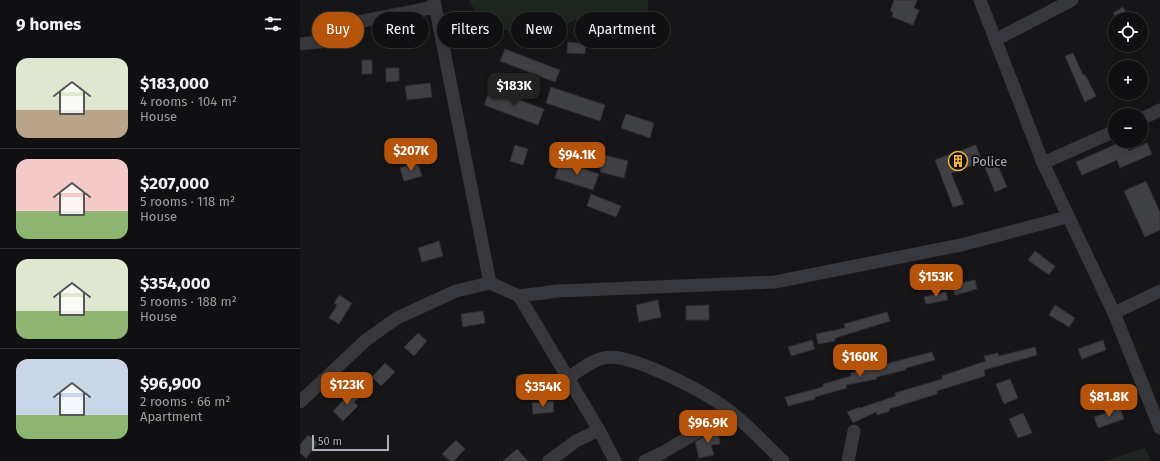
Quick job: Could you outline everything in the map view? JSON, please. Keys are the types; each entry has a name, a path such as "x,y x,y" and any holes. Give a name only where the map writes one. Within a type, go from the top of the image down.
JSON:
{"street":[{"path":"980,0 1043,163 1067,217 1114,313 1160,428"},
{"path":"995,40 1072,0"},
{"path":"300,44 338,40 345,36 358,22 434,4 490,283"},
{"path":"1148,116 1160,110"},
{"path":"1043,163 1108,134"},
{"path":"300,402 366,340 397,318 456,291 490,283 519,296 558,291 774,282 961,245 1067,217"},
{"path":"1114,313 1160,291"},
{"path":"519,296 599,430 615,461"},
{"path":"568,378 600,359 611,357 649,366 692,388 731,412 783,461"},
{"path":"645,461 662,454 731,412"},
{"path":"549,461 576,440 599,430"},
{"path":"848,461 854,431"}],"shaded area":[{"path":"469,0 648,0 648,12 575,12 575,21 567,24 567,12 511,12 511,33 503,29 503,12 476,12"},
{"path":"1145,448 1151,461 1105,461"}],"building":[{"path":"894,0 917,0 914,8 919,10 913,25 892,17 893,12 890,11"},
{"path":"1123,7 1126,12 1115,12"},
{"path":"568,42 575,43 575,48 586,48 585,54 567,53"},
{"path":"505,49 560,70 555,82 500,61"},
{"path":"1073,53 1083,75 1085,75 1096,96 1085,102 1065,56"},
{"path":"362,60 372,60 372,74 362,74"},
{"path":"386,68 399,68 399,81 386,82"},
{"path":"430,83 432,97 407,100 405,86"},
{"path":"551,87 605,105 600,121 546,103"},
{"path":"490,89 544,109 538,125 484,105"},
{"path":"626,114 654,123 650,138 621,128"},
{"path":"515,145 528,149 523,165 510,161"},
{"name":"Police","path":"976,145 982,162 951,173 964,204 953,207 935,160"},
{"path":"1148,145 1152,154 1120,168 1117,160 1082,175 1076,162 1108,148 1127,148 1129,151 1136,148 1148,148"},
{"path":"604,155 628,161 624,178 600,172"},
{"name":"Police","path":"995,158 1007,187 995,192 983,163"},
{"path":"560,161 599,174 593,190 555,178"},
{"path":"417,162 422,176 404,181 400,168"},
{"path":"1146,181 1160,212 1160,230 1145,237 1124,191"},
{"path":"591,194 621,206 616,217 587,206"},
{"path":"439,241 443,256 422,262 418,248"},
{"path":"1035,251 1055,266 1049,275 1028,260"},
{"path":"975,280 977,289 955,295 952,285"},
{"path":"946,292 948,300 926,304 924,297"},
{"path":"339,295 352,303 339,324 329,318 337,305 334,303"},
{"path":"658,300 661,317 639,322 636,305"},
{"path":"709,305 709,320 686,320 686,306"},
{"path":"1055,305 1075,318 1069,327 1049,315"},
{"path":"483,311 485,323 463,327 461,314"},
{"path":"887,312 890,321 835,338 835,341 818,344 816,334 845,328 844,324"},
{"path":"418,333 427,341 414,356 404,347"},
{"path":"812,340 815,349 791,356 788,347"},
{"path":"1103,340 1106,350 1082,359 1078,349"},
{"path":"1035,347 1037,355 984,370 985,376 937,391 937,394 889,409 890,411 877,415 876,412 853,423 847,412 896,396 895,393 942,379 942,376 986,361 984,356 998,353 999,356"},
{"path":"932,352 935,360 906,368 906,370 876,377 877,379 846,385 847,388 788,406 785,397 823,387 823,384 851,376 851,373"},
{"path":"385,363 395,372 381,386 372,377"},
{"path":"516,376 528,376 528,385 517,386"},
{"path":"1010,379 1018,398 1004,404 996,384"},
{"path":"352,391 359,398 354,402 358,406 343,421 333,411"},
{"path":"553,401 554,412 533,414 532,403"},
{"path":"1120,408 1124,419 1098,428 1094,417"},
{"path":"1023,413 1032,433 1018,438 1009,419"},
{"path":"718,429 720,444 711,445 714,455 699,458 695,442"},
{"path":"308,435 318,443 306,458 300,453 300,445"},
{"path":"456,440 465,449 454,461 450,461 442,454"},
{"path":"517,449 528,461 503,461"}],"place":[{"name":"Police","path":"958,161"}]}
